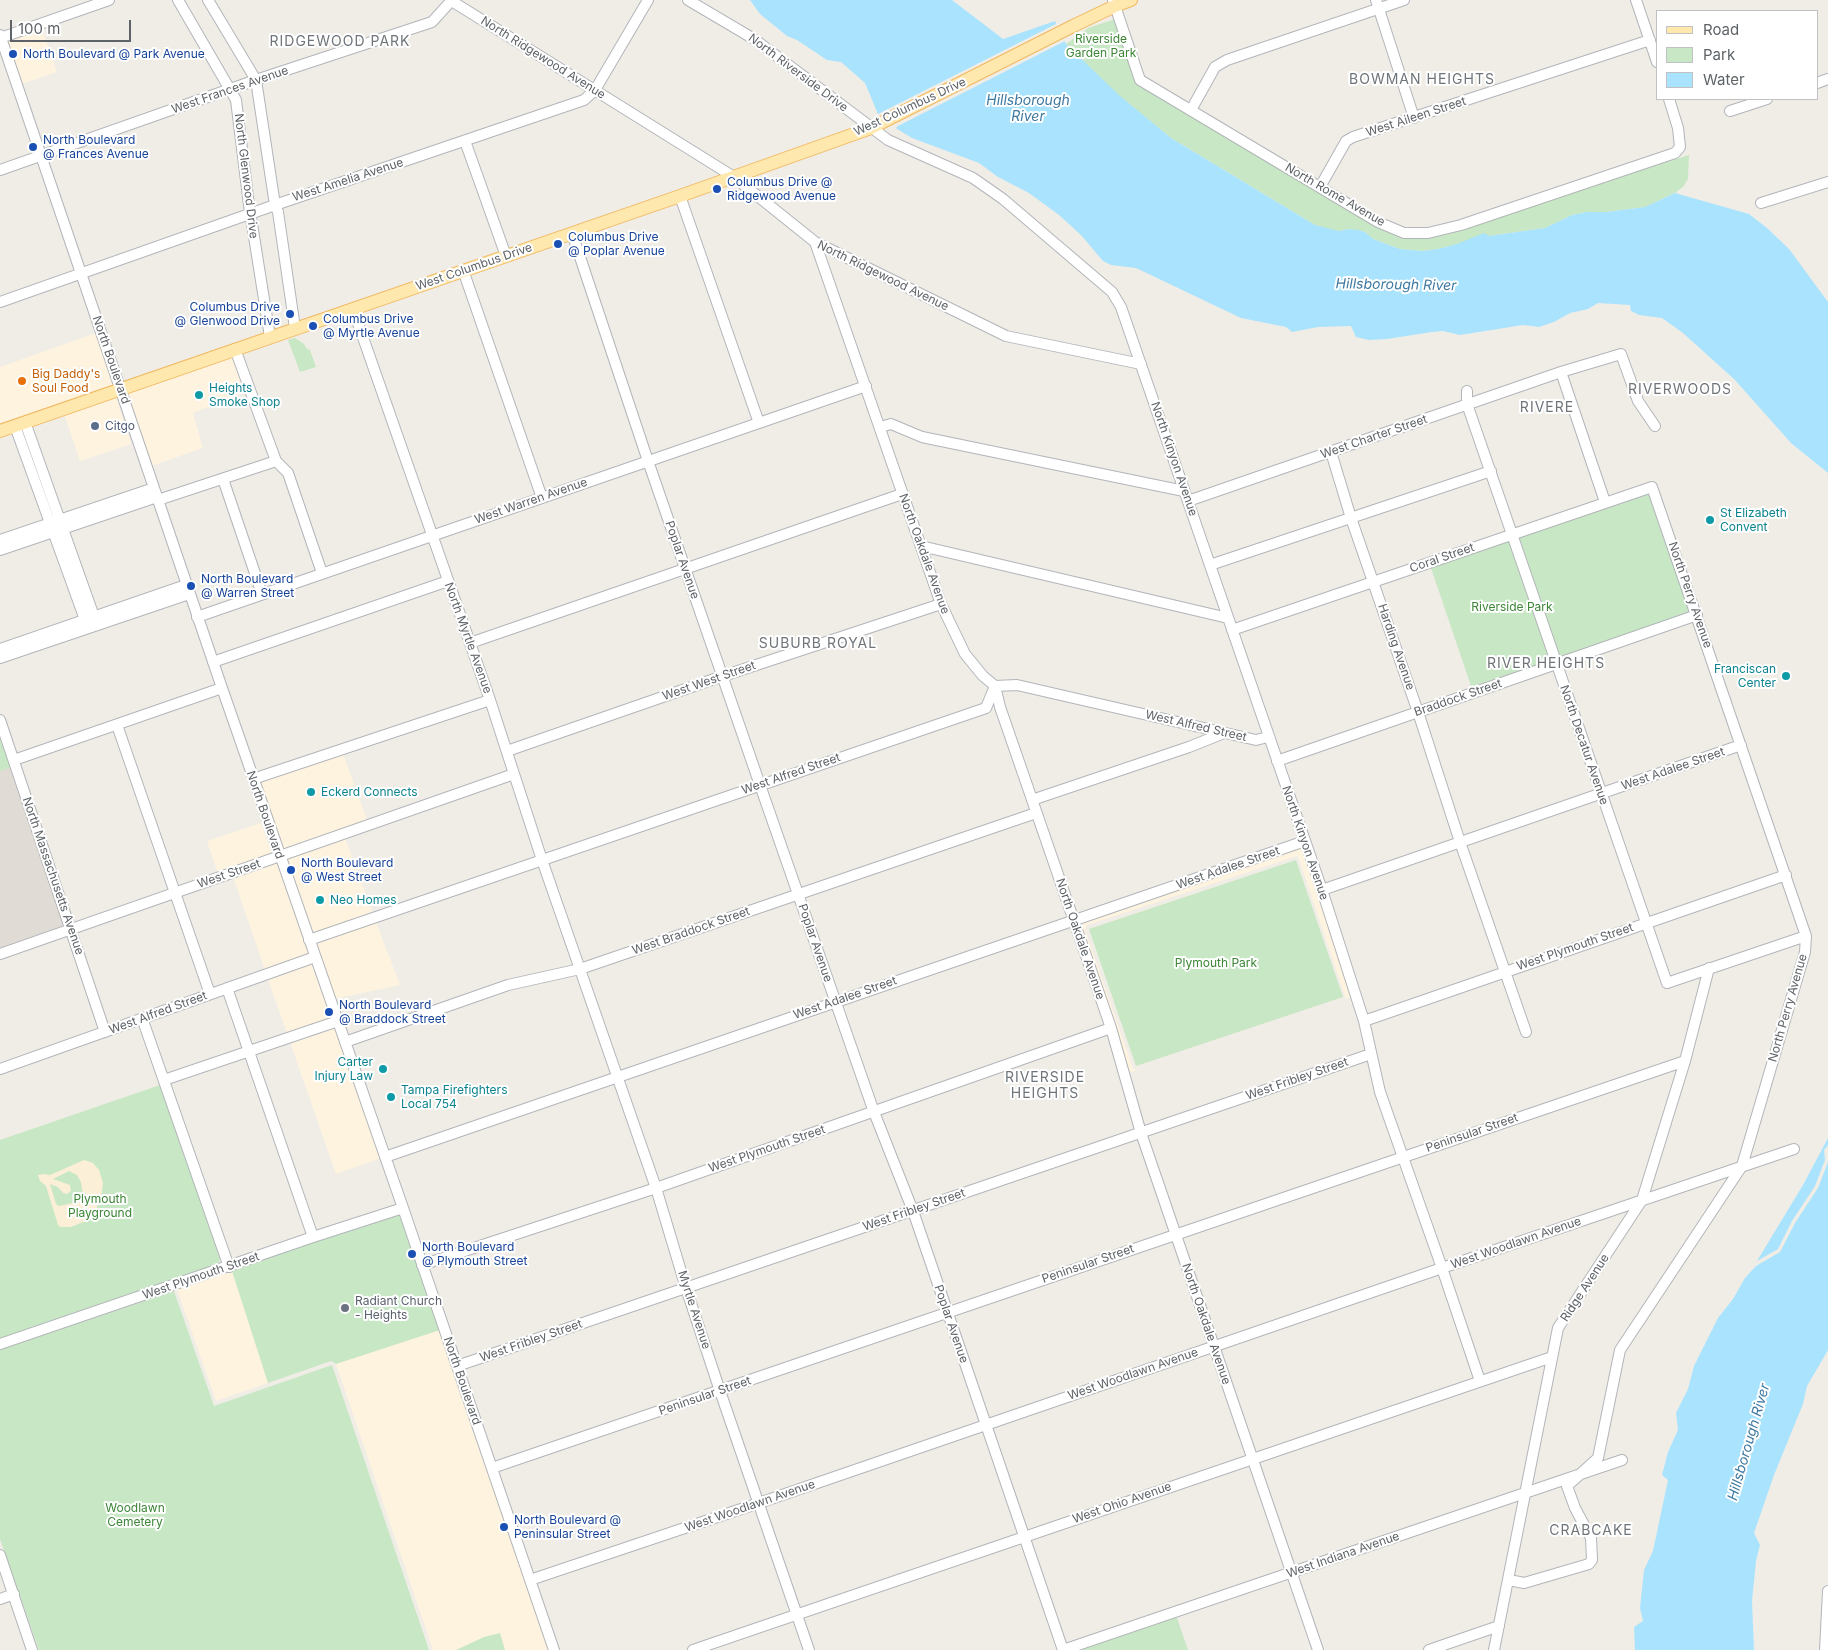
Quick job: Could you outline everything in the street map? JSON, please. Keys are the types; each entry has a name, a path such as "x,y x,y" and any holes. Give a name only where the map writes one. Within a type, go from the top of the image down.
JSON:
{"main road":[{"name":"West Columbus Drive","path":"0,431 871,128 1073,26 1114,3 1131,0"}],"street":[{"path":"0,37 109,0"},
{"name":"North Glenwood Drive","path":"178,0 236,100 250,214 270,337"},
{"name":"North Glenwood Drive","path":"208,0 256,80 295,328"},
{"name":"West Frances Avenue","path":"0,170 256,80 432,22 452,0"},
{"name":"North Ridgewood Avenue","path":"452,0 734,177 815,242 1006,336 1141,364"},
{"name":"West Amelia Avenue","path":"0,302 275,204 584,100 595,90 648,0"},
{"name":"North Riverside Drive","path":"688,0 754,39 888,140 974,178 1003,199 1112,292 1121,307"},
{"path":"1191,110 1215,67 1227,60 1377,4 1404,0"},
{"path":"1636,0 1656,59"},
{"name":"North Rome Avenue","path":"1114,3 1140,80 1378,222 1404,233 1428,233 1461,225 1675,153 1680,147 1678,128 1669,100"},
{"path":"1377,4 1414,118"},
{"name":"North Boulevard","path":"0,37 197,617 403,1208 554,1650"},
{"name":"West Aileen Street","path":"1320,187 1346,141 1354,137 1650,40"},
{"path":"1730,111 1764,100"},
{"path":"465,141 506,256"},
{"path":"1761,203 1828,182"},
{"path":"680,196 759,423"},
{"name":"Poplar Avenue","path":"572,233 685,569 874,1112 913,1211 1063,1650"},
{"name":"North Oakdale Avenue","path":"815,242 940,604 964,654 982,676 995,686 1036,813 1111,1028 1141,1133 1318,1650"},
{"path":"463,270 542,498"},
{"name":"North Kinyon Avenue","path":"1121,307 1322,890 1364,1021 1380,1092 1480,1381"},
{"name":"North Myrtle Avenue","path":"353,309 490,700 580,969"},
{"path":"235,349 276,461 288,473 322,573"},
{"name":"West Charter Street","path":"1186,496 1331,452 1561,372 1621,354 1638,401 1655,426"},
{"path":"1561,372 1605,502"},
{"name":"West Warren Avenue","path":"197,617 866,386"},
{"name":"North Decatur Avenue","path":"1467,392 1467,404 1667,984 1709,968"},
{"path":"20,424 91,623"},
{"path":"880,427 891,424 922,437 1186,496"},
{"name":"Harding Avenue","path":"1331,452 1351,518 1526,1032"},
{"path":"0,540 56,526 156,495 223,479 276,461"},
{"path":"1210,565 1490,471"},
{"path":"223,479 262,594"},
{"name":"Coral Street","path":"1232,630 1652,487"},
{"name":"North Perry Avenue","path":"1580,1474 1598,1458 1620,1350 1742,1166 1804,952 1806,936 1652,487"},
{"path":"470,643 902,494"},
{"path":"0,550 56,526"},
{"path":"921,546 1228,618"},
{"path":"213,662 448,581"},
{"path":"0,658 91,623 188,590"},
{"name":"West West Street","path":"507,751 723,676 940,604"},
{"name":"Braddock Street","path":"1277,762 1696,616"},
{"path":"0,649 91,623"},
{"name":"West Alfred Street","path":"309,940 986,708 995,686 1017,685 1256,740 1268,737"},
{"path":"14,760 222,688"},
{"path":"253,779 490,700"},
{"name":"North Massachusetts Avenue","path":"0,720 105,1032"},
{"path":"117,725 210,994"},
{"path":"1032,800 1224,734"},
{"name":"West Adalee Street","path":"1322,890 1741,745"},
{"name":"West Street","path":"0,954 514,774"},
{"name":"West Braddock Street","path":"344,1042 508,985 580,969 1036,813"},
{"name":"West Adalee Street","path":"385,1157 1305,842"},
{"name":"West Plymouth Street","path":"1364,1021 1786,875"},
{"path":"1709,968 1806,936"},
{"name":"West Alfred Street","path":"0,1069 315,957"},
{"name":"Ridge Avenue","path":"1494,1650 1558,1328 1642,1200 1685,1061 1709,968"},
{"name":"Myrtle Avenue","path":"580,969 656,1188 720,1391 809,1650"},
{"path":"227,988 313,1237"},
{"path":"142,1018 229,1267"},
{"path":"164,1080 338,1021"},
{"name":"West Plymouth Street","path":"422,1265 656,1188 1111,1028"},
{"name":"West Fribley Street","path":"457,1366 1371,1054"},
{"name":"Peninsular Street","path":"492,1468 1685,1061"},
{"name":"West Woodlawn Avenue","path":"530,1580 1794,1149"},
{"name":"West Plymouth Street","path":"0,1344 403,1208"},
{"name":"West Ohio Avenue","path":"692,1650 1552,1357"},
{"name":"West Indiana Avenue","path":"1063,1650 1622,1460"},
{"path":"1509,1580 1524,1583 1589,1564 1592,1560 1591,1538 1575,1508 1567,1486 1580,1474"},
{"path":"0,1555 32,1650"},
{"path":"1824,1650 1828,1591"},
{"path":"0,1599 14,1594"},
{"path":"1429,1650 1499,1626"}],"shaded area":[{"path":"41,26 57,72 19,85 3,39"},
{"path":"96,333 131,444 80,461 61,405 0,425 0,367"},
{"path":"233,355 246,392 193,413 203,448 151,466 126,393"},
{"path":"0,737 65,927 0,950"},
{"path":"343,754 367,820 282,850 258,782"},
{"path":"261,823 272,855 218,874 207,841"},
{"path":"345,838 373,913 312,934 285,859"},
{"path":"1303,847 1352,997 1346,999 1297,856 1087,925 1085,930 1133,1068 1137,1070 1128,1073 1078,924"},
{"path":"278,862 310,954 265,970 233,877"},
{"path":"376,922 400,985 334,999 315,943"},
{"path":"313,963 332,1018 287,1033 268,979"},
{"path":"335,1026 381,1158 336,1174 290,1042"},
{"path":"232,1271 268,1383 216,1401 177,1289"},
{"path":"440,1330 549,1650 505,1650 500,1633 456,1650 433,1650 336,1364"}],"green space":[{"name":"Riverside Garden Park","path":"1115,19 1137,83 1377,227 1432,237 1449,234 1689,155 1688,179 1683,187 1675,193 1645,207 1572,215 1545,228 1489,236 1438,249 1423,251 1400,249 1373,239 1365,232 1349,229 1330,230 1315,225 1171,138 1119,96 1066,44 1088,28"},
{"path":"295,338 310,350 316,367 300,372 288,340"},
{"name":"Riverside Park","path":"1648,493 1691,612 1472,689 1431,568"},
{"path":"0,733 12,767 0,771"},
{"name":"Plymouth Park","path":"1296,860 1343,997 1136,1066 1089,929"},
{"name":"Plymouth Playground","path":"160,1085 220,1256 219,1263 213,1269 0,1341 0,1140"},
{"path":"401,1214 440,1330 336,1364 331,1361 268,1383 232,1271 314,1241"},
{"name":"Woodlawn Cemetery","path":"174,1291 214,1406 332,1365 429,1650 39,1650 0,1539 0,1350"},
{"path":"1176,1615 1188,1650 1072,1650"},
{"path":"500,1633 505,1650 456,1650 484,1637"}],"sand":[{"name":"Plymouth Playground","path":"84,1160 93,1163 99,1170 103,1183 101,1198 94,1214 88,1220 71,1227 60,1227 58,1225 46,1186 40,1181 38,1175 50,1175","holes":["69,1171 77,1175 81,1182 83,1196 78,1202 59,1206 56,1204 50,1184 67,1194 71,1191 70,1185 53,1179"]}],"water":[{"name":"Hillsborough River","path":"750,0 952,0 1003,39 1055,21 1066,44 1120,96 1171,138 1315,225 1339,231 1359,230 1365,232 1373,239 1400,249 1423,251 1438,249 1457,244 1484,233 1489,236 1545,228 1572,215 1645,207 1675,193 1749,214 1789,249 1828,302 1828,473 1791,443 1735,380 1683,333 1662,318 1639,315 1631,311 1630,305 1598,303 1588,309 1570,313 1554,322 1539,327 1523,325 1460,335 1443,331 1369,340 1356,337 1351,326 1318,327 1292,332 1286,327 1241,318 1136,268 1111,265 1103,261 1081,235 1059,215 1029,193 998,177 979,163 912,138 894,127 878,114 865,83 841,62 827,60 797,40 787,36 760,14"},
{"path":"1828,1138 1828,1145 1824,1150 1825,1160 1815,1186 1792,1221 1778,1249 1757,1261 1803,1185"},
{"name":"Hillsborough River","path":"1828,1162 1828,1350 1807,1386 1803,1404 1774,1475 1754,1533 1760,1545 1756,1561 1752,1601 1754,1650 1635,1650 1634,1627 1643,1621 1640,1608 1644,1570 1653,1551 1668,1480 1662,1475 1668,1452 1678,1430 1676,1413 1688,1389 1694,1366 1718,1318 1733,1299 1745,1278 1756,1266 1780,1252 1795,1223 1818,1188"}],"pier":[{"path":"1058,23 1067,40 898,126 894,130 876,115"}],"place":[{"name":"North Boulevard @ Park Avenue","path":"13,54"},
{"name":"North Boulevard @ Frances Avenue","path":"33,147"},
{"name":"Columbus Drive @ Ridgewood Avenue","path":"717,189"},
{"name":"Columbus Drive @ Poplar Avenue","path":"558,244"},
{"name":"Columbus Drive @ Glenwood Drive","path":"290,314"},
{"name":"Columbus Drive @ Myrtle Avenue","path":"313,326"},
{"name":"Big Daddy's Soul Food","path":"22,381"},
{"name":"Heights Smoke Shop","path":"199,395"},
{"name":"Citgo","path":"95,426"},
{"name":"St Elizabeth Convent","path":"1710,520"},
{"name":"North Boulevard @ Warren Street","path":"191,586"},
{"name":"Franciscan Center","path":"1786,676"},
{"name":"Eckerd Connects","path":"311,792"},
{"name":"North Boulevard @ West Street","path":"291,870"},
{"name":"Neo Homes","path":"320,900"},
{"name":"North Boulevard @ Braddock Street","path":"329,1012"},
{"name":"Carter Injury Law","path":"383,1069"},
{"name":"Tampa Firefighters Local 754","path":"391,1097"},
{"name":"North Boulevard @ Plymouth Street","path":"412,1254"},
{"name":"Radiant Church - Heights","path":"345,1308"},
{"name":"North Boulevard @ Peninsular Street","path":"504,1527"}],"district":[{"name":"RIDGEWOOD PARK","path":"340,42"},
{"name":"BOWMAN HEIGHTS","path":"1422,80"},
{"name":"RIVERWOODS","path":"1680,390"},
{"name":"RIVERE","path":"1547,408"},
{"name":"SUBURB ROYAL","path":"818,644"},
{"name":"RIVER HEIGHTS","path":"1546,664"},
{"name":"RIVERSIDE HEIGHTS","path":"1045,1086"},
{"name":"CRABCAKE","path":"1591,1531"}]}
